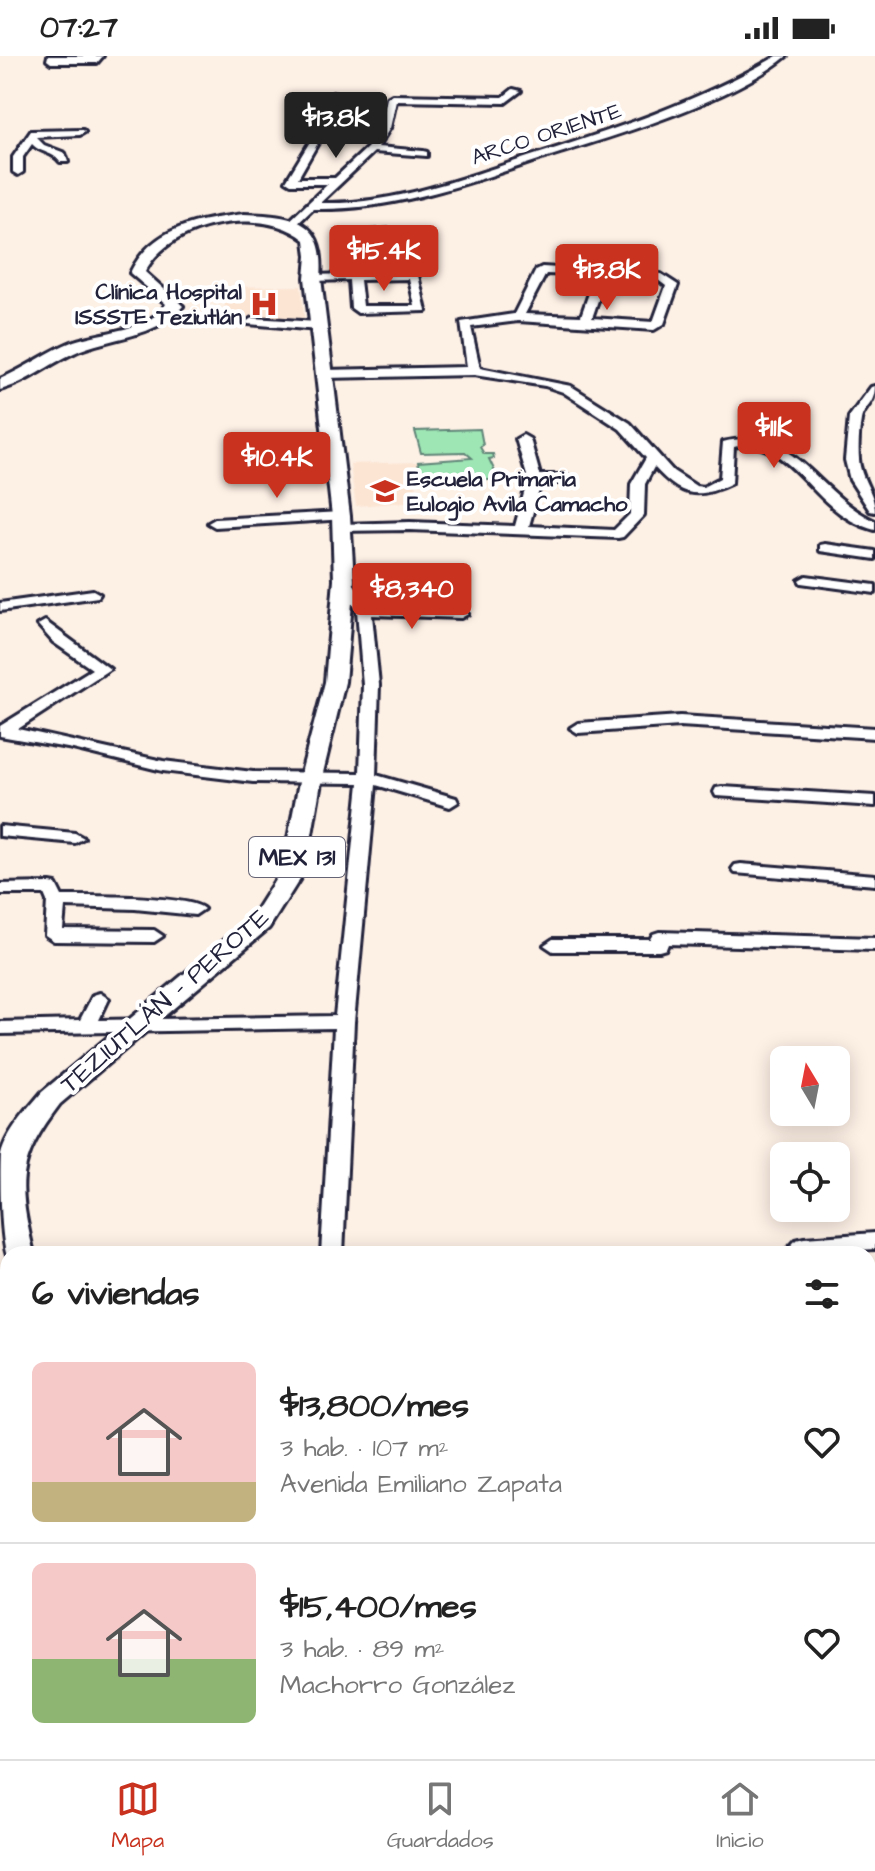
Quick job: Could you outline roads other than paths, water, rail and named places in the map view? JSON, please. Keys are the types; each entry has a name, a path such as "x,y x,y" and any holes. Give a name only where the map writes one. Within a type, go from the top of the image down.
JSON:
{"main road":[{"path":"0,385 76,345 153,323 168,315 175,306 137,273 139,263 149,251 170,236 207,222 265,220 290,225"},
{"name":"TEZIUTLÁN - PEROTE","path":"18,1246 3,1185 12,1149 23,1129 51,1098 238,942 272,908 294,869 311,777 335,682 344,580 342,522 313,278 314,246 310,236 290,225"}],"street":[{"name":"ARCO ORIENTE","path":"309,206 337,207 394,200 514,166 684,109 751,76 783,56"},
{"path":"52,58 98,58"},
{"path":"290,225 372,149 385,128 392,98 505,100 512,89"},
{"path":"337,181 291,181 324,126 334,100 380,107"},
{"path":"324,126 385,128"},
{"path":"11,176 18,157 34,133 80,132"},
{"path":"32,138 40,147 61,155 64,160"},
{"path":"372,149 423,154"},
{"path":"351,235 404,235 413,275 422,309 362,311 357,308 351,235"},
{"path":"474,371 465,325 518,317 646,327 658,324 672,285 666,279 542,270 518,317"},
{"path":"578,321 586,318 601,274"},
{"path":"313,278 413,275"},
{"path":"252,322 318,326"},
{"path":"324,374 474,371 567,389 625,426 668,474 693,490 705,491 727,480 728,445 742,439 765,443 779,450 834,503 875,526"},
{"path":"875,390 855,417 852,460 857,480 875,508"},
{"path":"521,529 535,479 523,439"},
{"path":"215,523 342,522 618,534 637,515 638,484 653,458"},
{"path":"535,479 566,479"},
{"path":"825,548 875,555"},
{"path":"332,1246 344,1022 368,778 371,685 364,610 344,580"},
{"path":"806,580 875,589"},
{"path":"0,607 93,594"},
{"path":"364,610 461,614"},
{"path":"2,731 102,669 58,639 45,625"},
{"path":"578,728 680,721 875,733"},
{"path":"2,731 163,766 253,777 368,778 450,802"},
{"path":"722,792 875,801"},
{"path":"0,831 75,838"},
{"path":"741,869 875,880"},
{"path":"0,889 50,888 56,901 54,935 154,936"},
{"path":"56,901 135,903 195,909"},
{"path":"553,945 659,945 659,938 875,944"},
{"path":"87,1025 100,999"},
{"path":"0,1028 140,1023 344,1022"},
{"path":"804,1246 875,1241"}],"place":[{"name":"Clínica Hospital ISSSTE Teziutlán","path":"264,304"},
{"name":"Escuela Primaria Eulogio Avila Camacho","path":"385,491"}]}
